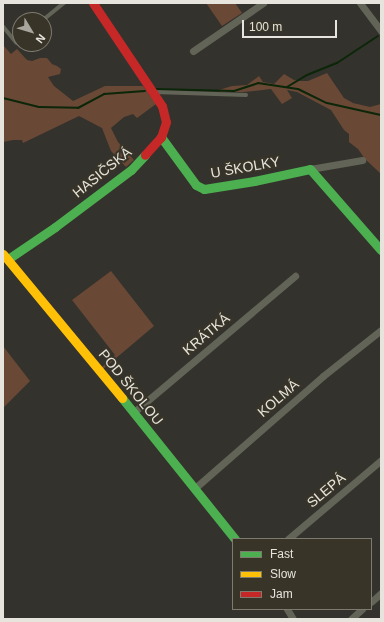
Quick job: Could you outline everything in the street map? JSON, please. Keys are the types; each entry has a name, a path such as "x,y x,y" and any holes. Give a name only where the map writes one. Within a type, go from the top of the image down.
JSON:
{"street":[{"path":"93,3 162,106 166,122 161,137"},
{"path":"192,51 263,3"},
{"path":"360,3 381,31"},
{"name":"U ŠKOLKY","path":"161,137 196,186 204,189 362,160"},
{"name":"HASIČSKÁ","path":"5,257 55,227 131,170 161,137"},
{"path":"310,169 381,250"},
{"name":"POD ŠKOLOU","path":"5,257 134,412 234,538"},
{"name":"KRÁTKÁ","path":"134,412 295,276"},
{"name":"KOLMÁ","path":"195,488 323,376 381,330"},
{"name":"SLEPÁ","path":"289,538 381,460"},
{"path":"372,601 381,593"},
{"path":"287,610 293,619"},
{"path":"350,619 361,610"}],"lane":[{"path":"52,13 64,3"},
{"path":"3,26 12,37"},
{"path":"154,92 246,95"}],"shaded area":[{"path":"206,3 235,3 242,13 222,26"},
{"path":"3,45 11,54 13,52 20,52 27,60 32,61 40,58 47,58 52,64 61,69 60,74 48,77 54,86 73,101 105,86 143,86 156,104 137,118 133,114 124,117 111,128 118,142 134,160 126,167 111,151 102,128 79,116 23,143 22,140 3,142"},
{"path":"327,73 344,98 353,103 370,107 381,104 380,173 365,159 358,149 349,142 349,134 344,130 331,110 297,92 287,90 292,98 282,104 271,89 244,92 220,92 219,90 232,86 247,85 259,76 263,82 274,84 284,74 294,80 308,81"},
{"path":"111,271 154,326 102,370 101,368 115,355 72,300"},
{"path":"3,346 30,381 3,408"}],"waterway":[{"path":"287,87 307,75 337,63 378,36"},
{"path":"155,89 234,91 258,83 298,89 327,103 381,115"},
{"path":"3,98 39,107 78,108 104,94 145,91"}],"traffic: fast":[{"path":"161,137 196,185 204,189 254,181 310,169 381,250"},
{"path":"8,259 55,227 131,170 145,155"},
{"path":"122,398 234,538"}],"traffic: slow":[{"path":"3,254 122,398"}],"traffic: jam":[{"path":"93,3 162,106 166,122 161,137 145,155"}]}
